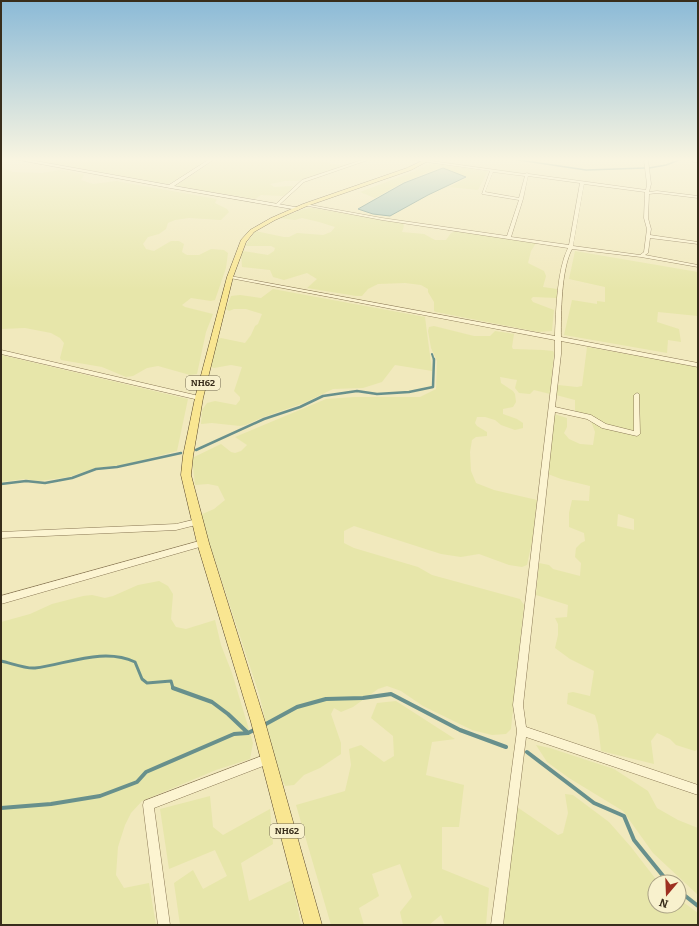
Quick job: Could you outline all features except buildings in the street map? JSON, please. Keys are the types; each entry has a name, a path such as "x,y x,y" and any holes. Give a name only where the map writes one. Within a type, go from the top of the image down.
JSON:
{"main road":[{"name":"NH62","path":"310,203 273,219 252,231 243,241 230,277 199,398 186,475 203,543 260,729 313,925"}],"street":[{"path":"273,203 302,206 571,247 641,256 698,266"},
{"path":"509,237 520,203"},
{"path":"497,925 522,731 518,705 558,354 557,339 560,325 561,285 568,253 571,247 578,203"},
{"path":"641,256 646,253 649,229 646,218 647,203"},
{"path":"648,236 698,243"},
{"path":"230,277 698,365"},
{"path":"1,352 199,398"},
{"path":"552,409 589,418 604,426 637,434 637,395"},
{"path":"1,535 176,527 197,522"},
{"path":"1,600 203,543"},
{"path":"522,731 698,790"},
{"path":"164,925 148,805 267,758"}],"shaded area":[{"path":"1,203 215,203 227,209 229,212 221,220 189,218 175,220 168,223 166,229 159,234 148,237 143,244 146,249 154,251 171,241 179,241 184,244 182,252 187,255 199,255 211,249 224,250 228,253 226,268 215,300 211,301 191,298 182,305 213,314 206,332 197,374 190,375 158,366 147,368 133,376 126,377 102,367 61,360 60,358 64,343 60,338 51,333 25,328 1,329"},
{"path":"311,208 403,223 404,226 402,232 424,234 435,240 446,240 451,233 457,231 536,243 531,251 528,263 544,271 546,276 543,287 557,289 557,298 533,297 531,299 533,302 554,310 552,331 538,332 436,312 434,311 434,302 428,292 428,289 421,285 405,283 378,284 368,289 362,296 356,296 307,288 317,279 307,273 284,280 273,277 270,270 242,267 241,254 243,251 268,255 274,251 275,248 271,246 245,246 255,231 284,237 289,237 297,233 323,235 331,232 335,227 319,222 302,218 295,220 280,218"},
{"path":"575,251 698,272 698,316 658,312 657,322 679,329 681,342 668,340 667,353 564,335 572,300 597,304 597,301 605,302 605,287 569,279"},
{"path":"273,289 425,317 432,371 395,365 382,382 363,388 333,389 304,403 261,418 246,425 240,426 212,423 201,424 202,410 207,403 215,401 236,405 240,400 240,397 234,391 242,367 231,365 214,368 211,367 217,339 221,338 245,343 255,326 258,324 262,314 246,309 234,309 229,311 226,309 231,296 240,295 261,298"},
{"path":"434,326 474,336 490,336 495,331 514,334 513,349 543,350 553,351 554,353 550,394 534,390 530,394 519,393 515,388 517,380 500,377 501,383 515,394 516,402 513,407 503,409 503,414 523,423 523,428 515,430 501,425 495,420 485,417 477,417 475,423 487,432 487,436 476,437 472,440 470,452 471,471 476,483 494,490 537,500 533,537 527,565 522,567 509,565 479,554 461,557 441,554 354,526 344,531 344,543 354,548 418,567 432,575 520,599 524,605 511,729 506,734 492,735 472,730 423,706 401,691 387,686 378,689 353,707 341,712 334,708 331,714 341,743 341,754 320,768 304,775 294,785 285,786 277,769 259,694 200,515 214,509 225,500 218,486 208,484 195,485 192,458 221,444 231,452 235,453 241,451 247,445 235,437 326,399 354,397 420,397 436,389 437,361 431,348 428,331 429,327"},
{"path":"587,347 698,367 698,749 695,751 676,745 670,739 657,733 651,741 654,764 601,751 598,725 595,715 567,704 568,693 573,692 590,696 594,671 570,659 555,648 558,635 558,624 555,618 567,617 568,605 536,595 539,563 549,565 553,569 580,576 581,563 575,557 576,548 585,541 584,533 569,527 569,513 572,500 589,501 590,486 561,479 548,474 554,414 567,418 567,427 564,433 569,439 580,444 593,445 595,432 591,421 579,417 575,413 575,400 556,395 558,385 577,387 582,386","holes":["618,514 634,519 634,530 617,526"]},
{"path":"1,355 188,399 177,451 124,465 95,468 69,477 39,481 24,479 1,482"},
{"path":"159,581 168,586 173,594 171,619 176,627 186,629 215,620 221,645 232,673 253,743 250,759 216,770 142,801 131,813 125,825 118,847 116,875 124,888 149,883 156,925 1,925 1,622 30,614 52,604 83,596 92,595 105,598 138,585"},
{"path":"396,701 455,739 432,742 426,775 464,785 459,827 442,827 442,869 489,888 486,925 445,925 441,915 429,925 403,925 400,912 412,897 400,864 372,874 379,896 359,908 364,925 331,925 296,805 345,791 351,765 349,749 361,745 384,762 394,756 393,736 371,718 377,703"},
{"path":"536,745 550,748 614,769 648,791 657,808 678,820 698,828 698,895 687,885 687,874 676,874 653,853 623,811 569,778 547,762"},
{"path":"565,794 573,795 609,822 631,847 652,874 647,874 647,914 687,914 687,905 698,913 698,925 502,925 517,807 558,835 563,833 568,813"},
{"path":"210,796 213,827 223,835 270,809 273,844 241,863 249,901 292,880 301,925 180,925 174,883 193,870 203,889 227,876 215,850 169,869 160,809"}],"water":[{"path":"368,203 413,203 390,216 373,214 358,209"}],"waterway":[{"path":"432,354 434,360"},
{"path":"196,450 264,419 300,407 323,396 357,391 377,394 409,392 433,387 434,360"},
{"path":"1,484 26,481 45,483 72,478 96,469 117,467 181,453"},
{"path":"1,661 22,667 35,668 85,658 111,656 135,662 142,679 147,683 171,681 173,688"},
{"path":"173,688 212,702 228,714 248,733"},
{"path":"264,725 297,707 326,699 363,698 391,694 460,730 506,747"},
{"path":"248,733 256,729"},
{"path":"1,808 51,804 100,796 137,782 146,772 234,734 248,733"},
{"path":"527,752 594,803 624,816 634,840 662,874"},
{"path":"687,897 698,906"}]}
